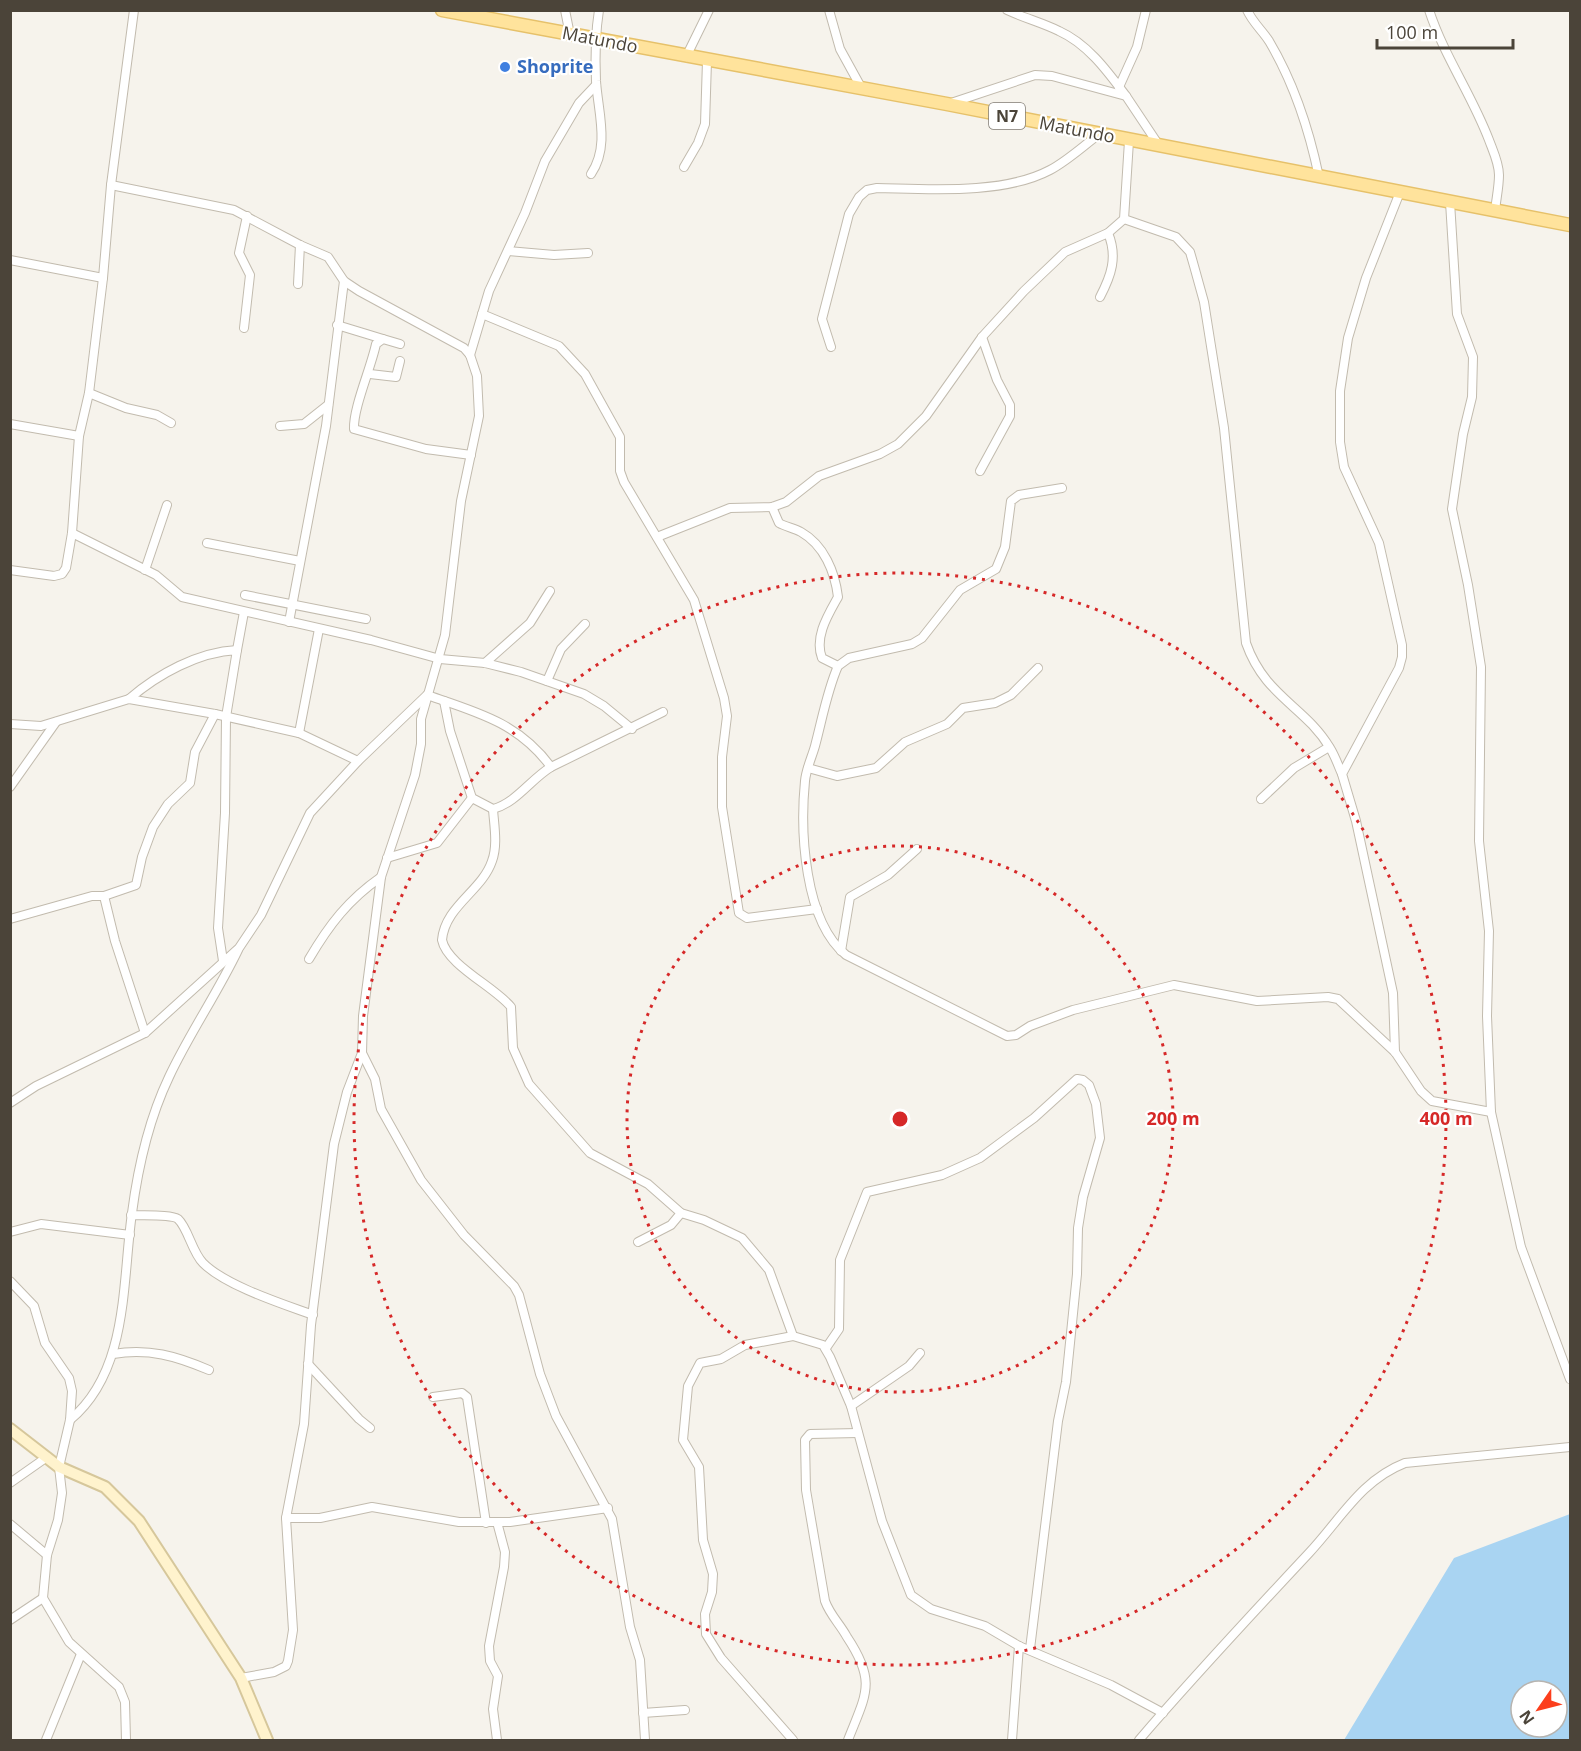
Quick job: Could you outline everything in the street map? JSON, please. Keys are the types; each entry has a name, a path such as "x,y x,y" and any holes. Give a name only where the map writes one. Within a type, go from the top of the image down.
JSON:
{"main road":[{"name":"Matundo","path":"442,10 863,91 947,104 1570,225"}],"street":[{"path":"10,570 54,576 62,574 66,568 72,533 80,436 89,393 103,278 111,185 134,10"},
{"path":"565,10 570,35"},
{"path":"591,174 597,161 602,134 596,85 595,40 599,10"},
{"path":"686,57 709,10"},
{"path":"829,10 840,49 863,91"},
{"path":"1007,10 1059,31 1078,42 1126,96 1158,146"},
{"path":"1119,87 1137,47 1146,10"},
{"path":"1248,10 1252,20 1268,39 1288,78 1310,136 1319,177"},
{"path":"1429,10 1447,56 1484,127 1497,162 1499,175 1495,211"},
{"path":"684,167 698,143 705,124 707,61"},
{"path":"947,104 1035,75 1052,76 1126,96"},
{"path":"241,1678 281,1670 288,1661 293,1630 286,1518 300,1453 313,1315 334,1144 347,1092 362,1053 363,1016 381,877 415,775 421,744 421,719 440,658 461,501 479,416 479,396 470,355 489,291 508,251 544,161 574,110 596,85"},
{"path":"831,347 822,324 829,287 849,214 867,190 877,188 977,189 1035,176 1059,165 1098,135"},
{"path":"657,537 730,508 772,507 793,499 819,477 880,454 898,444 926,416 982,337 1059,257 1072,248 1108,233 1124,219 1129,141"},
{"path":"111,185 222,206 247,216 300,245 328,257 344,281 375,301 457,343 470,355"},
{"path":"1342,774 1402,657 1402,645 1379,543 1344,467 1340,441 1340,391 1348,339 1366,278 1400,192"},
{"path":"1450,202 1457,315 1473,357 1472,397 1463,434 1452,509 1468,585 1481,667 1479,841 1489,930 1488,1016 1491,1112 1521,1247 1570,1379"},
{"path":"244,328 250,275 238,254 247,216"},
{"path":"1124,219 1176,237 1190,252 1204,302 1224,428 1246,643 1253,663 1265,681 1329,747 1342,774 1359,832 1393,993 1395,1052"},
{"path":"1100,297 1112,273 1113,247 1108,233"},
{"path":"298,284 300,245"},
{"path":"508,251 554,255 588,253"},
{"path":"10,260 103,278"},
{"path":"289,622 328,405 344,281"},
{"path":"482,314 559,346 585,374 620,437 619,462 624,482 698,609 726,707 722,807 739,913 747,918 817,909"},
{"path":"337,325 400,344"},
{"path":"980,471 1010,416 1010,405 996,380 982,337"},
{"path":"383,339 376,344 370,374 359,401 353,427 356,430 426,449 471,455"},
{"path":"370,374 396,377 400,362"},
{"path":"89,393 126,408 157,415 171,423"},
{"path":"280,426 304,424 328,405"},
{"path":"10,424 80,436"},
{"path":"1062,488 1019,495 1011,501 1005,548 996,569 960,590 922,638 912,644 849,658 838,666 808,768 804,800 806,860 811,896 841,951 1007,1036 1017,1035 1030,1026 1073,1010 1178,985 1257,1001 1328,997 1338,999 1395,1052 1421,1091 1432,1101 1491,1112"},
{"path":"145,570 167,505"},
{"path":"772,507 779,523 801,532 819,546 832,570 838,597 825,616 819,650 822,658 838,666"},
{"path":"72,533 159,578 182,597 440,658 485,663 547,681 592,699 632,729"},
{"path":"207,543 300,561"},
{"path":"485,663 530,623 550,591"},
{"path":"245,595 366,619"},
{"path":"224,961 218,928 225,813 226,717 244,612"},
{"path":"547,681 561,650 585,624"},
{"path":"299,733 319,629"},
{"path":"10,724 24,727 56,722 129,699 161,675 223,651 237,650"},
{"path":"808,768 837,776 876,768 905,742 947,724 963,708 995,703 1011,695 1038,668"},
{"path":"427,695 484,715 516,732 535,746 551,767"},
{"path":"70,1420 92,1400 113,1354 131,1215 144,1146 165,1084 239,948 261,915 310,813 358,761 427,695"},
{"path":"129,699 215,714 299,733 358,761"},
{"path":"444,701 450,731 472,798 493,809"},
{"path":"493,809 510,802 537,776 551,767 663,712"},
{"path":"10,919 92,896 104,896 135,885 153,827 168,804 190,783 195,752 215,714"},
{"path":"10,787 56,722"},
{"path":"1261,799 1280,778 1329,747"},
{"path":"387,858 437,843 472,798"},
{"path":"493,809 493,860 488,871 450,917 443,933 443,945 468,971 510,1006 513,1048 518,1064 529,1084 590,1153 648,1184 681,1213 704,1220 742,1238 760,1258 775,1284 793,1336"},
{"path":"841,951 850,897 888,875 917,849"},
{"path":"309,960 340,910 358,893 381,877"},
{"path":"104,896 115,941 145,1033"},
{"path":"10,1103 36,1086 145,1033 239,948"},
{"path":"362,1053 375,1079 381,1109 421,1180 464,1235 514,1286 519,1295 540,1374 556,1416 589,1480 608,1508 630,1627 640,1660 645,1740"},
{"path":"826,1348 839,1329 840,1260 867,1192 954,1171 988,1152 1029,1122 1077,1079 1089,1085 1096,1104 1100,1138 1083,1197 1078,1228 1077,1274 1066,1382 1058,1421 1030,1649"},
{"path":"638,1242 671,1225 681,1213"},
{"path":"131,1215 174,1217 180,1222 196,1256 210,1269 267,1298 313,1315"},
{"path":"10,1233 41,1224 130,1235"},
{"path":"10,1281 34,1306 45,1343 69,1378 72,1391 70,1420 58,1467 62,1493 58,1520 46,1555 43,1598 69,1642 106,1674 123,1694 126,1740"},
{"path":"793,1740 721,1659 706,1634 705,1614 713,1574 703,1540 699,1467 683,1440 688,1386 700,1363 721,1359 745,1345 793,1336 826,1348 851,1406 882,1521 911,1595 931,1610 985,1626 1019,1646 1111,1685 1163,1713"},
{"path":"113,1354 145,1351 166,1354 208,1370"},
{"path":"851,1406 909,1366 920,1353"},
{"path":"308,1364 370,1428"},
{"path":"433,1397 462,1393 467,1397 486,1523"},
{"path":"10,1429 58,1467 105,1487 139,1521 241,1678 267,1740"},
{"path":"848,1740 865,1698 867,1681 858,1655 825,1601 806,1490 805,1440 810,1434 858,1433"},
{"path":"1139,1740 1322,1539 1370,1481 1380,1474 1405,1463 1570,1447"},
{"path":"10,1483 47,1457"},
{"path":"286,1518 320,1518 372,1508 437,1520 486,1523 525,1521 608,1508"},
{"path":"497,1522 505,1552 489,1646 490,1661 498,1676 493,1708 497,1740"},
{"path":"10,1524 46,1555"},
{"path":"10,1620 43,1598"},
{"path":"1012,1740 1019,1646"},
{"path":"46,1740 81,1654"},
{"path":"643,1713 685,1710"}],"water":[{"path":"1570,1514 1570,1740 1344,1740 1454,1558"}],"place":[{"name":"Shoprite","path":"505,67"}]}
